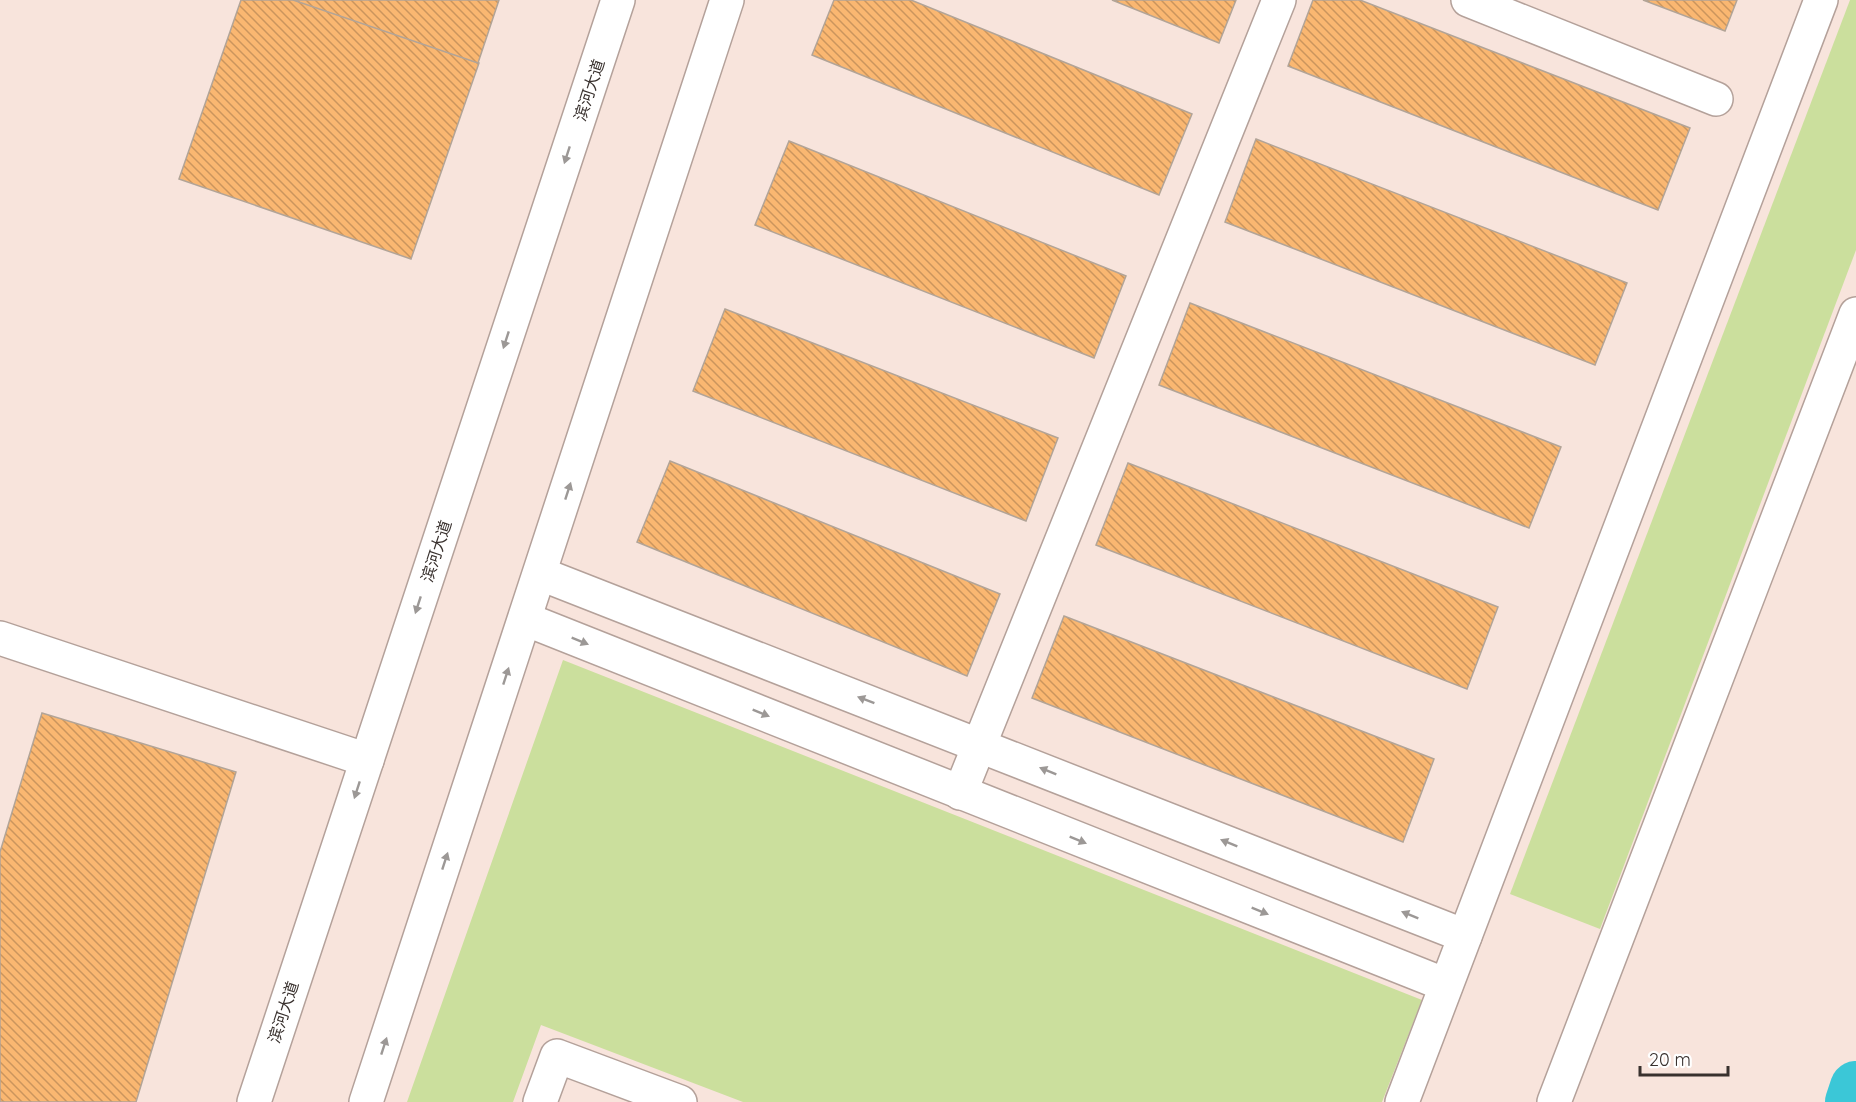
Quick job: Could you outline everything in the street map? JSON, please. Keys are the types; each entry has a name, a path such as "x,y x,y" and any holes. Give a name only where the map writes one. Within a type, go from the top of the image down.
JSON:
{"street":[{"name":"滨河大道","path":"254,1102 618,0"},
{"path":"366,1102 541,574 727,0"},
{"path":"960,793 1279,0"},
{"path":"1468,0 1716,99"},
{"path":"1402,1102 1821,0"},
{"path":"1554,1102 1856,314"},
{"path":"541,574 1465,936"},
{"path":"525,619 1446,985"},
{"path":"0,638 367,760"},
{"path":"540,1102 558,1056 680,1102"}],"green space":[{"path":"1850,0 1856,0 1856,250 1600,929 1510,894"},
{"path":"563,660 1422,1000 1382,1102 743,1102 541,1025 513,1102 407,1102"}],"building":[{"path":"241,0 298,0 479,63 411,259 179,179"},
{"path":"293,0 499,0 478,63"},
{"path":"834,0 911,0 1192,114 1159,195 812,55"},
{"path":"1112,0 1236,0 1219,43"},
{"path":"1313,0 1360,0 1690,128 1658,210 1288,66"},
{"path":"1643,0 1737,0 1725,31"},
{"path":"1256,139 1627,283 1595,365 1225,222"},
{"path":"789,141 1126,276 1094,358 755,225"},
{"path":"1190,303 1561,447 1529,528 1159,385"},
{"path":"725,309 1058,438 1026,521 693,391"},
{"path":"670,461 1000,594 967,676 637,542"},
{"path":"1128,463 1498,607 1467,689 1096,545"},
{"path":"1064,616 1434,759 1403,842 1032,698"},
{"path":"42,713 236,772 136,1102 0,1102 0,852"}],"waterway":[{"path":"1851,1102 1856,1087"}]}
